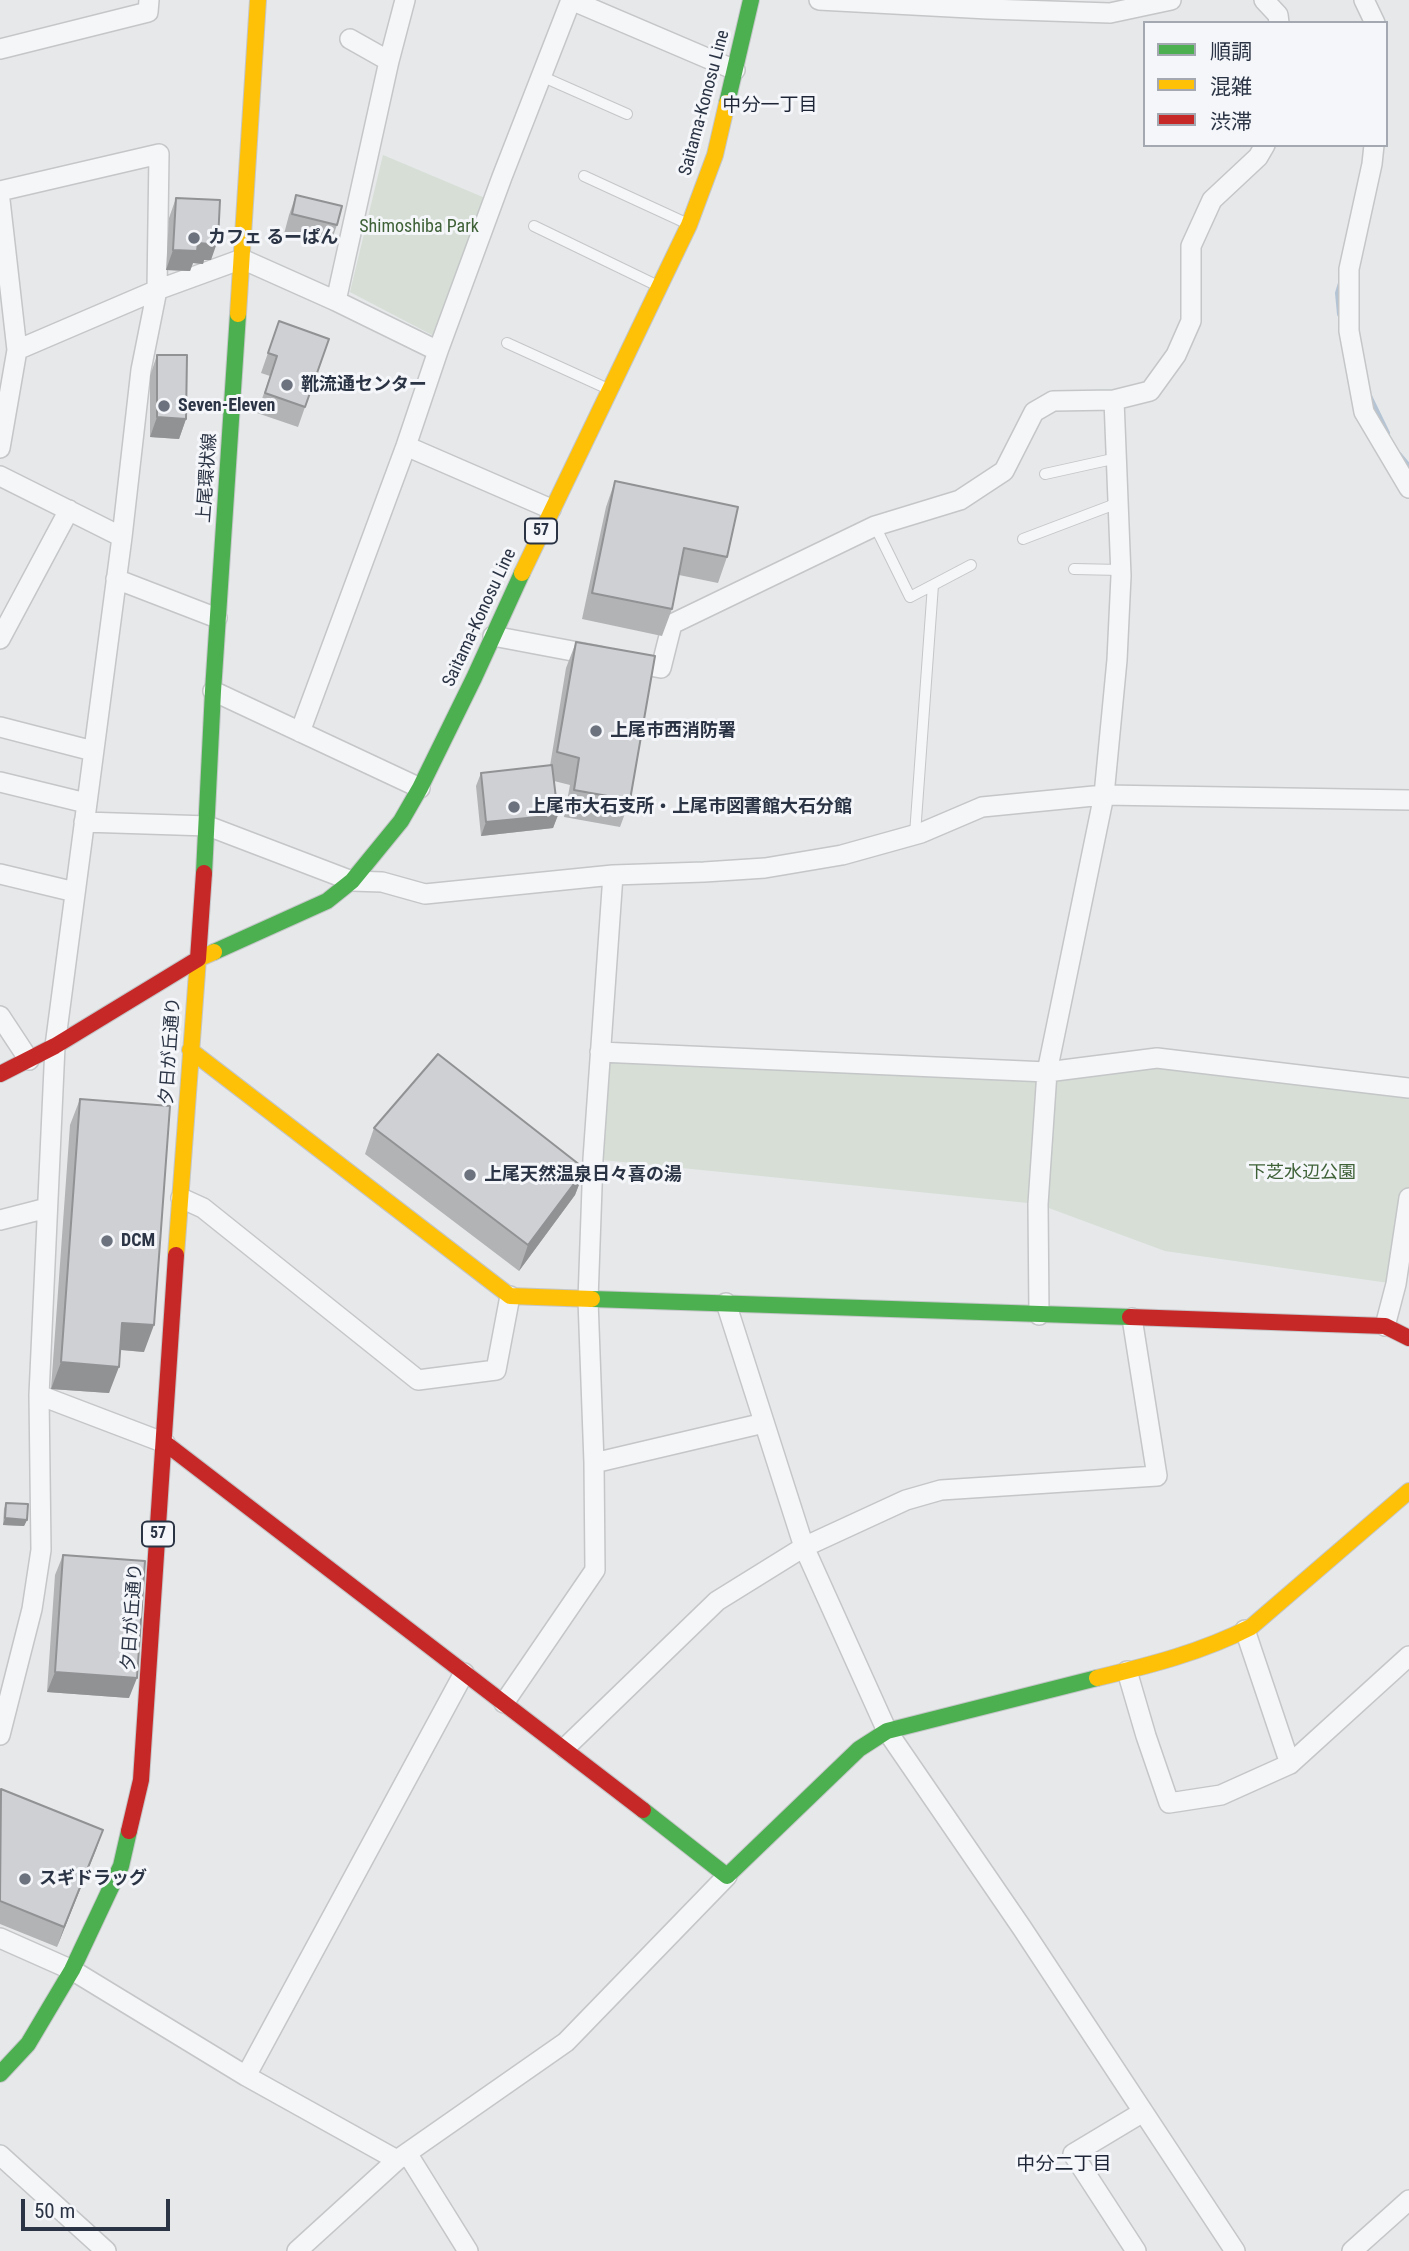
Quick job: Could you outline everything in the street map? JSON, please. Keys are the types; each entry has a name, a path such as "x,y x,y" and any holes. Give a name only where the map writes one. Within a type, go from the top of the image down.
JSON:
{"main road":[{"name":"上尾環状線","path":"198,959 258,0"},
{"name":"Saitama-Konosu Line","path":"0,1074 55,1046 198,959 327,901 352,881 401,821 420,788 494,636 551,509 689,225 715,155 751,0"},
{"name":"夕日が丘通り","path":"0,2074 28,2045 72,1970 121,1866 141,1780 198,959"},
{"path":"190,1050 510,1296 1385,1326 1409,1338"},
{"path":"165,1443 565,1748 727,1876 859,1749 887,1731 1178,1658 1228,1639 1274,1608 1409,1490"}],"street":[{"path":"0,49 148,12 149,0"},
{"path":"336,301 405,0"},
{"path":"300,732 406,446 438,351 571,0 735,70"},
{"path":"819,0 1110,13 1171,0"},
{"path":"1264,0 1278,15 1279,21"},
{"path":"1364,0 1374,21"},
{"path":"350,39 389,61"},
{"path":"494,636 661,668 672,624 875,526 961,500 1004,471 1034,412 1053,401 1114,400 1150,391 1176,355 1191,321 1191,246 1212,200 1258,157 1264,147"},
{"path":"1374,147 1349,269 1349,331 1364,412 1409,488"},
{"path":"0,191 159,154 157,290 141,370 122,537 55,1046 39,1395 41,1549 32,1609 0,1735"},
{"path":"0,200 17,351 0,448"},
{"path":"17,351 157,290 242,260 336,301 438,351"},
{"path":"1039,1315 1038,1204 1047,1072 1104,795 1117,660 1120,570 1114,400"},
{"path":"406,446 551,509"},
{"path":"0,476 122,537"},
{"path":"0,639 69,510"},
{"path":"116,579 218,618"},
{"path":"213,691 420,788"},
{"path":"0,727 93,751"},
{"path":"0,782 85,813 208,826 352,881 383,882 425,894 613,875 765,868 842,855 915,834 982,807 1104,795 1409,800"},
{"path":"0,873 75,892"},
{"path":"503,1703 595,1570 588,1300 593,1159 613,875"},
{"path":"0,1016 29,1060"},
{"path":"600,1052 1047,1072 1157,1058 1409,1088"},
{"path":"181,1198 203,1208 418,1380 496,1370 510,1296"},
{"path":"1385,1326 1396,1284 1409,1198"},
{"path":"0,1220 47,1208"},
{"path":"726,1303 804,1547 887,1731 1022,1928 1234,2251"},
{"path":"565,1748 717,1601 804,1547 906,1500 942,1490 1157,1476 1132,1318"},
{"path":"39,1395 165,1443"},
{"path":"594,1463 764,1423"},
{"path":"1245,1630 1290,1764"},
{"path":"1127,1671 1169,1803 1221,1795 1290,1764 1409,1656"},
{"path":"246,2076 464,1673"},
{"path":"296,2251 402,2157 566,2042 727,1876"},
{"path":"0,1938 72,1970 246,2076 402,2157 468,2251"},
{"path":"1136,2251 1073,2154 1143,2112"},
{"path":"0,2155 106,2251"},
{"path":"1352,2251 1409,2200"}],"lane":[{"path":"541,76 627,114"},
{"path":"584,176 689,225"},
{"path":"534,226 660,287"},
{"path":"507,343 610,389"},
{"path":"1045,474 1117,458"},
{"path":"1023,539 1118,503"},
{"path":"875,526 909,597 971,565"},
{"path":"1074,569 1120,570"},
{"path":"915,834 933,585"}],"green space":[{"name":"Shimoshiba Park","path":"383,155 485,198 434,336 350,292"},
{"name":"下芝水辺公園","path":"600,1052 1047,1072 1157,1058 1409,1088 1409,1198 1396,1284 1165,1251 1038,1204 593,1159"}],"building":[{"path":"296,195 342,206 337,225 292,214"},
{"path":"176,198 220,200 218,240 210,240 210,244 198,243 197,251 173,250"},
{"path":"279,321 329,339 305,407 265,393 277,356 268,353"},
{"path":"157,355 187,355 186,419 157,417"},
{"path":"615,481 738,507 727,557 684,548 672,609 592,593"},
{"name":"上尾市西消防署","path":"576,642 655,656 630,800 574,790 579,758 557,752"},
{"name":"上尾市大石支所・上尾市図書館大石分館","path":"552,765 558,815 486,822 481,773"},
{"name":"上尾天然温泉日々喜の湯","path":"438,1054 585,1169 528,1245 374,1128"},
{"name":"DCM","path":"80,1099 170,1106 154,1325 122,1323 119,1367 61,1362"},
{"path":"6,1503 28,1504 27,1520 5,1518"},
{"path":"63,1555 145,1561 137,1678 55,1672"},
{"path":"1,1789 103,1830 64,1927 0,1901"}],"waterway":[{"path":"1340,314 1338,293 1341,283"},
{"path":"1369,396 1387,433"},
{"path":"1399,455 1409,467"}],"traffic: fast":[{"path":"727,103 751,0"},
{"path":"204,873 238,314"},
{"path":"214,952 327,901 352,881 401,821 474,678 522,573"},
{"path":"592,1299 1130,1317"},
{"path":"643,1810 727,1876 859,1749 887,1731 1097,1678"},
{"path":"0,2074 28,2044 72,1970 121,1866 129,1831"}],"traffic: slow":[{"path":"238,314 258,0"},
{"path":"522,573 689,225 715,155 727,103"},
{"path":"176,1255 198,959 214,952"},
{"path":"190,1050 510,1296 592,1299"},
{"path":"1097,1678 1195,1651 1251,1627 1409,1491"}],"traffic: jam":[{"path":"0,1074 55,1046 198,959 204,873"},
{"path":"129,1831 141,1780 176,1255"},
{"path":"1130,1317 1385,1326 1409,1338"},
{"path":"165,1443 643,1810"}],"place":[{"name":"カフェ るーぱん","path":"194,238"},
{"name":"靴流通センター","path":"287,385"},
{"name":"Seven-Eleven","path":"164,406"},
{"name":"上尾市西消防署","path":"596,731"},
{"name":"上尾市大石支所・上尾市図書館大石分館","path":"514,807"},
{"name":"上尾天然温泉日々喜の湯","path":"470,1175"},
{"name":"DCM","path":"107,1241"},
{"name":"スギドラッグ","path":"25,1879"}],"district":[{"name":"中分一丁目","path":"770,106"},
{"name":"中分二丁目","path":"1064,2165"}]}
